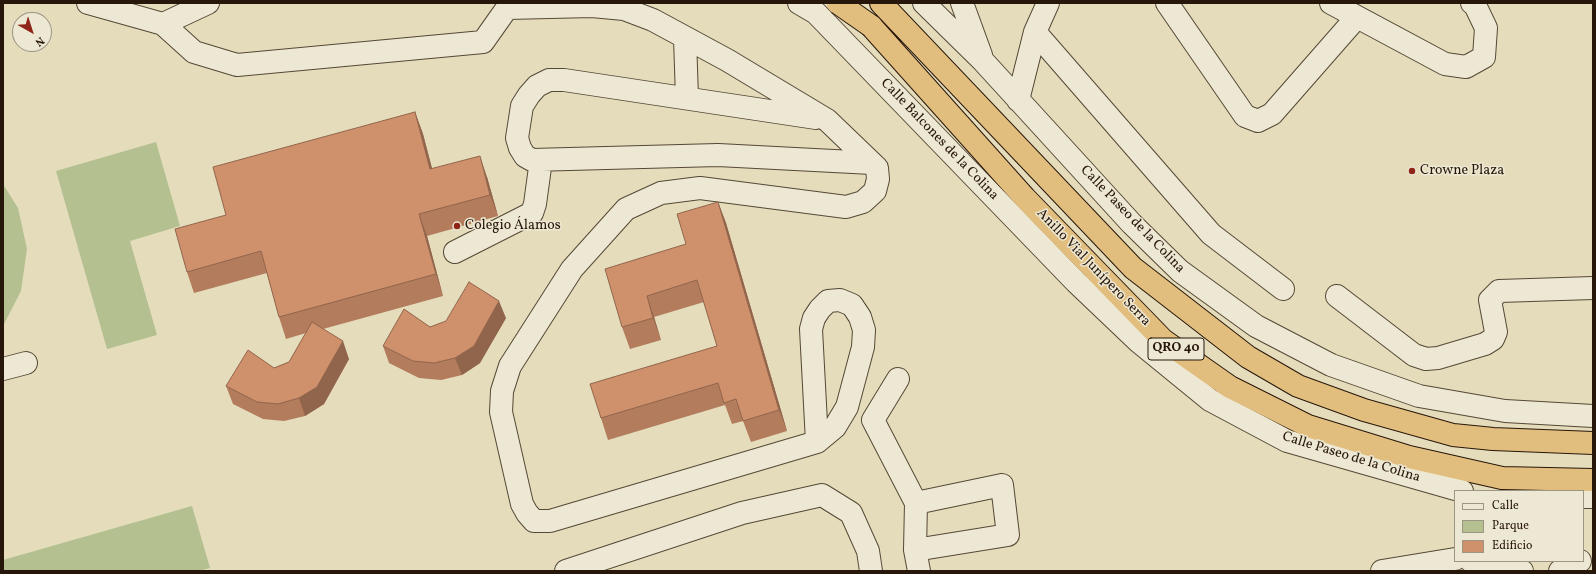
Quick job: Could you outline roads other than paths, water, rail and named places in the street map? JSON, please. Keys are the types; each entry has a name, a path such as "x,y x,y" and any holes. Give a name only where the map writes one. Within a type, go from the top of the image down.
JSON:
{"highway":[{"name":"Anillo Vial Junípero Serra","path":"838,3 871,26 1025,198 1163,340 1230,387 1308,426 1409,457 1502,478 1593,480"},
{"name":"Anillo Vial Junípero Serra","path":"882,4 1133,268 1248,357 1298,386 1364,410 1454,435 1493,439 1593,443"}],"street":[{"path":"88,3 163,24 194,52 237,65 483,42 505,6 592,6 624,9 653,20 727,60 827,120 877,168 878,180 875,191 863,202 846,207 700,188 661,193 626,209 572,269 510,366 502,391 501,412 522,504 534,521 550,521 817,442 835,427 847,407 863,347 864,330 860,317 852,305 840,300 828,301 820,308 814,318 811,329 817,442"},
{"path":"163,24 208,3"},
{"path":"832,29 836,16 844,3"},
{"name":"Calle Paseo de la Colina","path":"924,3 984,62 1132,224 1180,271 1256,326 1331,365 1419,396 1505,411 1593,416"},
{"path":"962,3 984,62"},
{"path":"1018,100 1034,32 1048,3"},
{"path":"1167,3 1246,116 1258,120 1272,114 1357,17"},
{"path":"1331,3 1445,64 1466,67 1484,57 1486,28 1475,5 1472,3"},
{"name":"Calle Balcones de la Colina","path":"813,6 832,29 1076,282"},
{"path":"1034,32 1212,234 1282,289"},
{"path":"685,38 688,98"},
{"path":"827,120 564,80 549,80 538,86 529,94 522,106 517,138 520,148 525,156 532,160 718,155 872,163"},
{"path":"455,252 532,213 535,204 541,160"},
{"name":"Calle Paseo de la Colina","path":"1076,282 1139,342 1210,400 1287,441 1458,490"},
{"path":"1337,296 1414,355 1426,359 1438,358 1485,344 1493,339 1496,332 1490,300 1498,292 1593,288"},
{"path":"3,369 26,363"},
{"path":"898,379 873,420 916,503 917,561 1008,536 1002,485 916,503"},
{"path":"566,571 742,514 822,495 851,512 868,551 871,571"},
{"path":"1584,558 1588,556 1593,547"},
{"path":"1382,571 1454,559"},
{"path":"1476,562 1522,571"},
{"path":"1560,571 1578,562"}],"place":[{"name":"Crowne Plaza","path":"1412,171"},
{"name":"Colegio Álamos","path":"457,226"}]}
